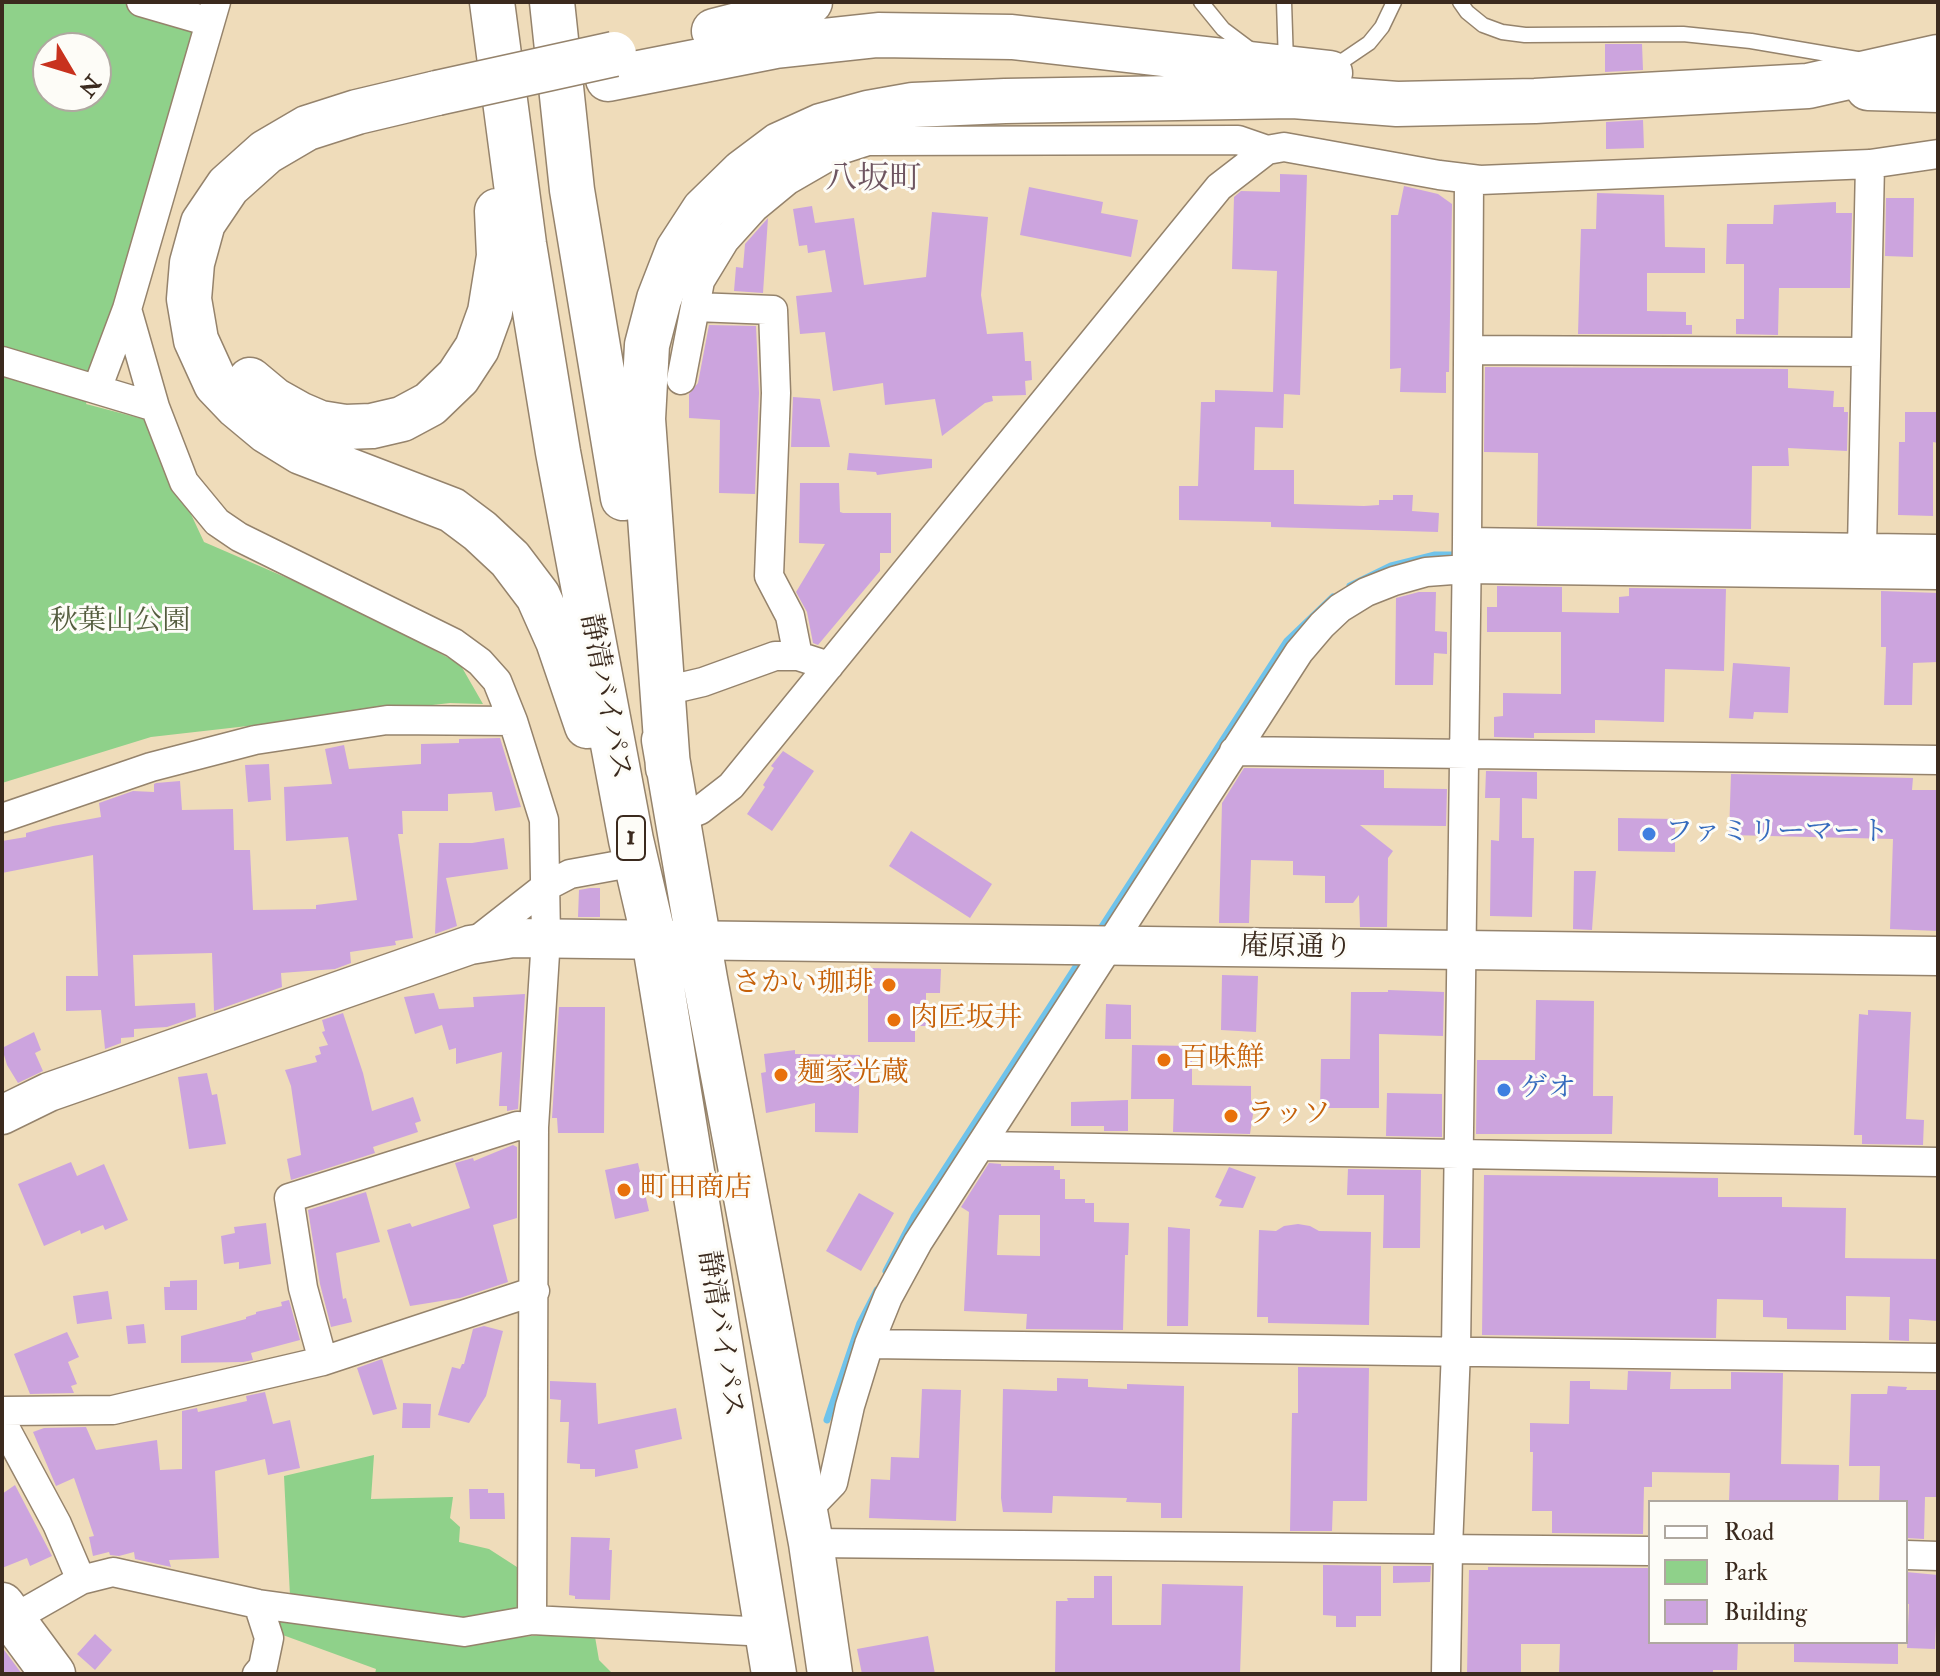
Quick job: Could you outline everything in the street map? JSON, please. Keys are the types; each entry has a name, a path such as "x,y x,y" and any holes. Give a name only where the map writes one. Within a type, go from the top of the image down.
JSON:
{"main road":[{"name":"静清バイパス","path":"552,2 572,190 659,692 668,768 808,1527 830,1674"},
{"path":"634,851 608,789 558,641 538,596 510,559 452,510 301,452 267,431 237,406 216,384 196,340 189,299 192,263 203,223 228,186 266,152 307,128 357,112 436,105 611,66 810,2"},
{"name":"静清バイパス","path":"492,12 524,244 558,452 634,851 654,939 774,1674"},
{"path":"436,105 307,157 270,182 242,209 224,247 217,289 222,332 235,362 253,383 274,400 320,423 345,427 372,426 402,419 430,404 458,377 477,348 490,312 499,256 494,171 492,12"},
{"path":"611,66 878,35 1012,37 1286,67 1535,101"},
{"path":"1808,86 1938,57"},
{"path":"659,692 643,419 647,345 659,299 678,250 704,210 743,172 779,145 821,126 913,105 1020,100 1293,96 1397,104 1535,101 1808,86 1938,90"},
{"path":"5,1616 53,1674"}],"street":[{"path":"97,389 127,309 213,12 141,2"},
{"path":"681,380 700,281 725,240 754,208 801,173 840,150 868,141 1238,140 1267,150"},
{"path":"677,819 700,810 731,786 1219,187 1267,150 1284,147 1469,179 1870,164 1938,154"},
{"path":"1862,548 1870,164"},
{"path":"1446,1674 1456,1350 1469,179"},
{"path":"695,307 773,310 776,393 769,576 790,616 798,656"},
{"path":"127,309 155,407 184,482 217,522 239,537 454,643 480,662 497,681 544,820 546,938 534,1127 532,1620"},
{"path":"1468,350 1866,352"},
{"path":"2,361 155,407"},
{"path":"1648,1551 1448,1548 808,1527 833,1483 850,1406 869,1344 888,1297 918,1242 980,1146 1094,944 1234,751 1299,652 1340,608 1366,592 1466,555 1938,549"},
{"path":"1466,555 1938,575"},
{"path":"659,692 703,682 775,656 798,656 829,666"},
{"path":"2,818 151,767 255,740 387,720 513,721"},
{"path":"1234,751 1938,760"},
{"path":"470,945 545,887 570,874 634,851"},
{"name":"庵原通り","path":"2,1115 49,1092 470,945 513,938 1938,956"},
{"path":"323,1361 303,1288 289,1198 517,1126 534,1127"},
{"path":"980,1146 1938,1162"},
{"path":"2,1411 113,1410 323,1361 535,1291"},
{"path":"869,1344 1938,1358"},
{"path":"2,1422 57,1524 81,1580"},
{"path":"1908,1555 1938,1556"},
{"path":"5,1616 81,1580 113,1572 258,1604 464,1632 532,1620 768,1632"},
{"path":"257,1674 263,1667 269,1638 258,1604"}],"lane":[{"path":"1201,2 1223,29 1250,50 1286,67 1319,67 1348,58 1369,43 1382,27 1394,2"},
{"path":"1284,2 1286,67"},
{"path":"1460,2 1483,25 1502,32 1525,35 1683,34 1751,41 1896,66"}],"green space":[{"name":"秋葉山公園","path":"2,2 125,2 202,23 86,404 147,420 204,542 345,603 460,664 483,704 450,703 151,737 2,783"},
{"path":"374,1455 371,1499 453,1497 450,1518 460,1527 459,1542 489,1549 520,1569 518,1612 470,1622 290,1596 284,1476"},
{"path":"280,1615 457,1642 594,1631 599,1660 613,1674 375,1674 376,1669 280,1634"}],"building":[{"path":"1605,44 1642,44 1643,70 1605,72"},
{"path":"1643,120 1644,148 1606,149 1606,122"},
{"path":"1280,174 1307,175 1300,395 1284,394 1283,428 1255,427 1254,470 1294,470 1294,504 1379,505 1379,500 1393,500 1393,495 1413,495 1412,511 1439,513 1438,532 1271,527 1271,522 1179,520 1179,486 1198,486 1201,402 1215,402 1215,390 1273,392 1277,271 1232,269 1234,197 1241,191 1280,192"},
{"path":"1404,186 1438,194 1452,204 1446,393 1400,392 1401,368 1390,369 1391,215 1398,215"},
{"path":"1029,187 1103,202 1101,213 1138,220 1131,257 1020,235"},
{"path":"1597,193 1664,195 1665,247 1705,248 1705,273 1647,273 1647,311 1686,312 1686,325 1692,325 1692,334 1578,334 1581,229 1596,229"},
{"path":"1886,198 1914,198 1913,257 1885,256"},
{"path":"1836,202 1836,213 1852,213 1850,288 1779,288 1778,335 1736,334 1736,319 1744,319 1744,264 1726,264 1727,224 1773,224 1774,205"},
{"path":"812,206 815,223 854,218 864,285 926,277 932,212 988,217 981,295 987,334 1023,332 1025,361 1031,361 1032,380 1025,381 1026,395 992,396 993,401 985,403 942,436 935,399 885,405 883,383 833,391 825,332 800,334 796,296 832,292 825,250 808,253 807,245 799,246 793,209"},
{"path":"768,218 763,293 734,291 736,267 743,268 745,244"},
{"path":"709,325 756,326 759,393 755,494 719,493 720,420 689,418 689,394 698,383"},
{"path":"1485,367 1788,369 1788,388 1834,391 1833,407 1844,407 1844,412 1848,412 1847,451 1788,448 1789,466 1752,466 1751,529 1537,526 1538,453 1484,452"},
{"path":"793,397 820,399 830,447 791,447"},
{"path":"1905,412 1938,412 1938,443 1933,442 1933,516 1898,515 1899,442 1905,442"},
{"path":"849,453 932,459 932,468 877,475 876,472 847,470"},
{"path":"800,483 839,483 840,512 843,513 891,513 891,553 880,553 880,571 818,645 813,643 807,612 796,592 825,544 799,543"},
{"path":"1497,586 1562,587 1562,612 1619,613 1619,597 1629,596 1629,588 1726,589 1724,671 1665,669 1664,722 1595,720 1595,733 1534,733 1534,738 1494,737 1494,717 1503,716 1503,693 1561,694 1561,632 1487,632 1487,607 1497,607"},
{"path":"1881,591 1938,593 1938,662 1913,663 1912,705 1884,705 1886,647 1881,647"},
{"path":"1419,592 1436,592 1435,631 1447,632 1447,654 1434,653 1433,685 1395,685 1396,598"},
{"path":"1733,663 1790,667 1788,713 1754,712 1753,719 1729,718"},
{"path":"500,738 521,807 495,811 492,792 448,794 448,811 402,811 403,834 398,834 413,938 395,941 396,945 350,952 351,963 335,969 281,973 282,987 214,1011 212,953 133,955 135,1006 195,1003 196,1017 167,1027 134,1029 134,1037 121,1038 121,1043 105,1049 101,1010 66,1011 66,976 98,976 93,855 2,873 2,841 26,837 26,833 53,826 101,817 99,803 133,791 154,792 156,783 180,781 182,810 233,809 234,850 250,850 253,910 316,909 316,905 357,900 348,837 286,841 284,787 332,784 325,749 344,745 349,769 421,764 421,744"},
{"path":"783,751 814,771 772,831 747,814 765,787 763,785 774,768 771,766"},
{"path":"269,764 271,800 248,802 245,765"},
{"path":"1244,768 1384,770 1384,788 1447,789 1446,826 1360,825 1393,851 1388,858 1387,927 1360,927 1359,895 1353,903 1325,903 1325,876 1293,875 1293,861 1251,860 1249,923 1219,923 1222,803"},
{"path":"1486,771 1537,772 1537,799 1522,798 1522,838 1534,838 1532,917 1490,916 1491,840 1499,841 1500,798 1485,798"},
{"path":"1731,774 1913,778 1912,790 1938,790 1938,931 1890,929 1893,839 1729,835"},
{"path":"1618,818 1675,819 1675,852 1618,851"},
{"path":"911,831 992,884 970,918 889,866"},
{"path":"504,838 508,869 446,878 457,926 435,934 439,843 472,843"},
{"path":"1574,871 1596,871 1592,930 1573,929"},
{"path":"600,888 600,917 578,917 579,890"},
{"path":"868,968 941,969 940,993 926,993 926,1026 915,1026 915,1042 868,1042"},
{"path":"1222,975 1258,976 1256,1032 1221,1030"},
{"path":"1351,992 1444,992 1443,1036 1379,1034 1379,1108 1320,1108 1321,1059 1350,1059"},
{"path":"434,993 439,1009 474,1007 473,997 525,994 518,1109 507,1111 507,1106 499,1106 502,1052 456,1064 456,1048 449,1050 442,1025 415,1034 404,997"},
{"path":"1536,1000 1594,1001 1593,1096 1613,1096 1612,1134 1476,1134 1477,1060 1535,1060"},
{"path":"1106,1004 1131,1005 1131,1039 1105,1039"},
{"path":"559,1007 605,1007 604,1133 558,1133 557,1118 552,1118"},
{"path":"1868,1010 1911,1012 1906,1119 1924,1120 1923,1145 1862,1144 1862,1135 1854,1135 1859,1014 1868,1015"},
{"path":"343,1013 372,1111 413,1097 421,1121 415,1123 418,1132 373,1147 375,1153 291,1180 287,1159 301,1155 291,1086 285,1070 317,1062 315,1056 321,1054 319,1047 328,1045 322,1032 325,1031 322,1020"},
{"path":"34,1032 41,1050 35,1053 43,1071 18,1083 7,1065 2,1048"},
{"path":"1132,1045 1192,1046 1192,1085 1251,1086 1251,1101 1255,1101 1250,1134 1173,1132 1174,1099 1131,1099"},
{"path":"795,1050 795,1054 860,1055 858,1133 815,1132 815,1103 766,1113 761,1073 766,1072 764,1054"},
{"path":"207,1073 212,1095 217,1094 226,1144 189,1149 178,1077"},
{"path":"1387,1093 1442,1094 1442,1137 1386,1136"},
{"path":"1128,1100 1128,1131 1104,1131 1104,1126 1071,1126 1071,1102"},
{"path":"513,1145 517,1147 517,1218 493,1225 508,1282 460,1298 410,1306 387,1230 410,1223 412,1227 470,1208 455,1163 473,1158 474,1161"},
{"path":"71,1162 77,1176 104,1164 128,1220 105,1230 103,1225 81,1234 80,1230 44,1246 18,1184"},
{"path":"638,1163 649,1211 615,1219 605,1170"},
{"path":"989,1163 1001,1166 1054,1166 1054,1170 1060,1170 1060,1179 1065,1179 1065,1199 1085,1199 1085,1203 1094,1203 1094,1222 1129,1223 1123,1330 1026,1329 1027,1314 964,1311 969,1212 961,1207","holes":["999,1215 1040,1215 1040,1256 997,1255"]},
{"path":"1229,1167 1256,1177 1243,1208 1219,1206 1222,1200 1215,1197"},
{"path":"1348,1169 1421,1170 1420,1248 1383,1248 1384,1195 1347,1195"},
{"path":"1484,1175 1718,1178 1718,1197 1782,1197 1782,1207 1846,1208 1845,1258 1938,1259 1938,1321 1909,1319 1909,1341 1889,1340 1890,1297 1846,1296 1846,1330 1787,1329 1787,1318 1763,1317 1763,1300 1717,1299 1716,1338 1482,1335"},
{"path":"366,1192 380,1242 336,1253 343,1299 346,1298 352,1322 331,1327 320,1284 308,1210"},
{"path":"859,1193 894,1213 861,1271 826,1251"},
{"path":"266,1223 271,1264 239,1269 239,1262 224,1264 221,1236 235,1233 234,1227"},
{"path":"1298,1224 1319,1231 1371,1232 1369,1325 1268,1323 1268,1317 1257,1317 1259,1230 1276,1231"},
{"path":"1168,1227 1190,1229 1188,1326 1167,1326"},
{"path":"197,1280 197,1310 165,1310 164,1287 170,1287 170,1281"},
{"path":"108,1291 112,1319 77,1324 73,1296"},
{"path":"289,1300 300,1340 251,1353 253,1360 243,1362 181,1363 181,1336 246,1319 256,1312 282,1306 281,1302"},
{"path":"144,1324 146,1343 128,1344 126,1326"},
{"path":"484,1326 503,1331 486,1396 469,1423 438,1415 452,1367 460,1369 464,1364 473,1329"},
{"path":"67,1332 79,1357 68,1362 77,1384 71,1386 74,1393 30,1394 14,1354"},
{"path":"382,1359 397,1409 373,1415 357,1368"},
{"path":"1298,1367 1369,1368 1367,1501 1333,1501 1332,1531 1290,1531 1292,1413 1298,1413"},
{"path":"1628,1371 1671,1372 1670,1389 1731,1389 1731,1372 1783,1373 1781,1464 1839,1465 1838,1500 1729,1500 1730,1473 1652,1472 1652,1487 1644,1487 1643,1534 1552,1533 1552,1511 1532,1511 1530,1423 1569,1424 1570,1381 1590,1381 1590,1389 1627,1390"},
{"path":"1057,1378 1088,1379 1088,1387 1127,1389 1127,1384 1184,1386 1182,1518 1161,1518 1161,1503 1126,1502 1127,1498 1053,1496 1052,1513 1003,1512 1003,1389 1057,1391"},
{"path":"550,1381 596,1383 598,1424 676,1408 682,1439 635,1450 638,1468 595,1477 595,1469 580,1469 580,1464 567,1463 569,1422 560,1422 561,1400 550,1399"},
{"path":"1888,1386 1907,1387 1906,1390 1938,1390 1938,1497 1925,1497 1924,1539 1908,1538 1908,1500 1879,1500 1880,1466 1849,1466 1851,1394 1887,1394"},
{"path":"922,1389 961,1390 956,1521 869,1518 871,1479 890,1480 891,1457 919,1458"},
{"path":"265,1392 273,1424 290,1420 300,1468 268,1475 265,1459 215,1471 219,1558 169,1560 171,1567 135,1559 134,1552 119,1556 110,1555 109,1552 93,1556 89,1537 94,1536 74,1478 56,1486 33,1432 44,1428 86,1427 96,1450 157,1440 160,1470 182,1469 182,1411 197,1408 198,1412 247,1401 246,1396"},
{"path":"403,1403 431,1404 430,1428 402,1428"},
{"path":"15,1485 52,1556 30,1566 27,1558 2,1568 2,1494"},
{"path":"469,1489 504,1493 505,1519 470,1519"},
{"path":"571,1537 610,1538 610,1600 575,1599 575,1596 569,1595"},
{"path":"1323,1565 1381,1566 1381,1616 1356,1616 1356,1627 1336,1627 1336,1616 1323,1615"},
{"path":"1393,1566 1431,1566 1430,1582 1393,1583"},
{"path":"1488,1567 1648,1568 1648,1644 1738,1644 1737,1670 1713,1670 1713,1674 1559,1674 1560,1644 1521,1644 1521,1674 1467,1674 1469,1570 1488,1570"},
{"path":"1908,1572 1938,1575 1935,1649 1907,1648"},
{"path":"1094,1576 1112,1576 1112,1625 1161,1625 1162,1584 1243,1586 1240,1674 1055,1674 1056,1601 1094,1598"},
{"path":"95,1634 112,1650 95,1670 77,1654"},
{"path":"928,1636 935,1674 862,1674 857,1649"},
{"path":"1794,1644 1898,1644 1898,1664 1794,1662"},
{"path":"2,1647 22,1674 2,1674"}],"waterway":[{"path":"1350,586 1391,566 1435,555 1460,555"},
{"path":"1098,933 1287,641 1333,597"},
{"path":"886,1271 914,1217 1083,956"},
{"path":"827,1420 860,1323 877,1290"}],"place":[{"name":"ファミリーマート","path":"1649,834"},
{"name":"さかい珈琲","path":"889,985"},
{"name":"肉匠坂井","path":"894,1020"},
{"name":"百味鮮","path":"1164,1060"},
{"name":"麺家光蔵","path":"781,1075"},
{"name":"ゲオ","path":"1504,1090"},
{"name":"ラッソ","path":"1231,1116"},
{"name":"町田商店","path":"624,1190"}],"district":[{"name":"八坂町","path":"873,181"}]}
